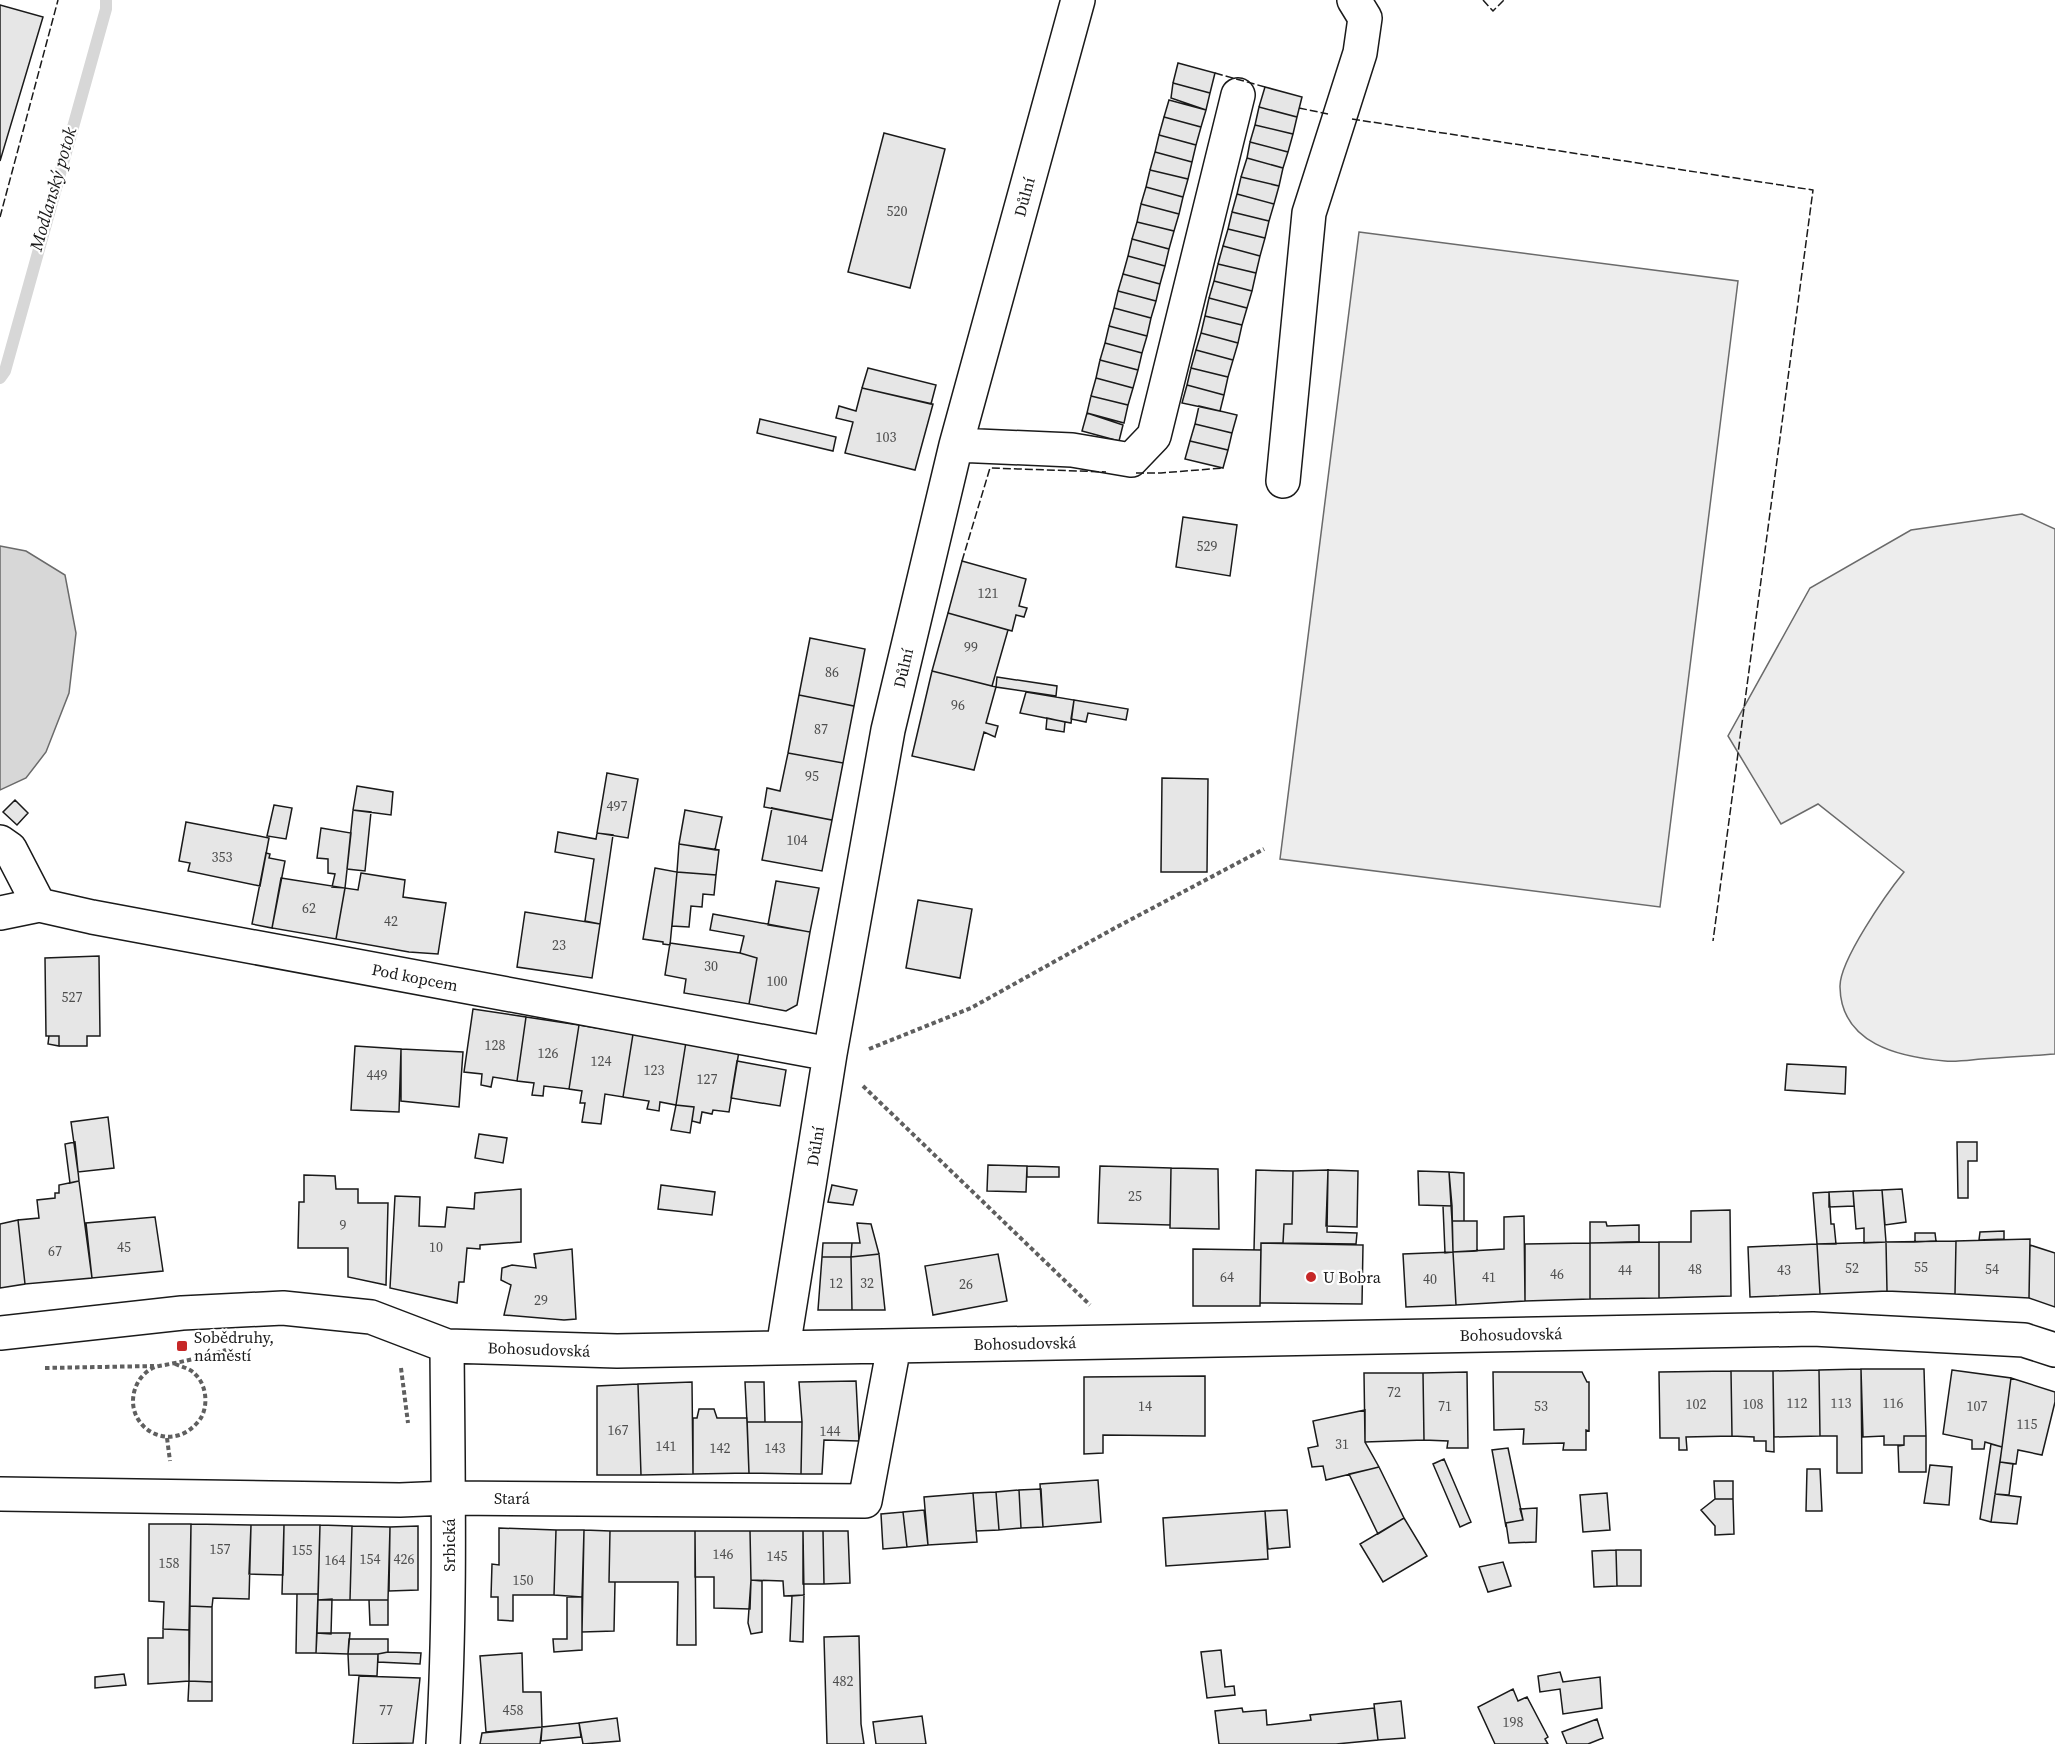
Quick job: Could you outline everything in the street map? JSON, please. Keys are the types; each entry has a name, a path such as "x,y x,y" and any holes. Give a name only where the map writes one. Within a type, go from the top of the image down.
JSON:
{"street":[{"name":"Důlní","path":"783,1348 830,1054 888,730 956,445 1078,0"},
{"path":"1283,481 1309,213 1360,53 1365,18 1354,0"},
{"path":"956,445 1072,450 1131,460 1154,436 1238,95"},
{"path":"0,842 10,849 39,905"},
{"name":"Pod kopcem","path":"0,913 39,905 830,1054"},
{"name":"Bohosudovská","path":"0,1333 182,1313 283,1308 371,1317 447,1346 617,1351 1813,1329 2024,1340 2055,1350"},
{"name":"Srbická","path":"443,1744 448,1658 447,1346"},
{"name":"Stará","path":"0,1494 376,1500 448,1498 865,1501 894,1346"}],"path":[{"path":"830,1054 861,1053 971,1008 1113,928 1264,849"},
{"path":"830,1054 1128,1341"},
{"path":"38,1368 155,1366 175,1364 227,1350"},
{"path":"155,1366 141,1376 133,1392 133,1407 139,1422 150,1432 167,1438 189,1432 203,1417 206,1393 195,1374 175,1364"},
{"path":"401,1364 408,1425"}],"shaded area":[{"path":"1359,232 1738,281 1660,907 1280,859"},
{"path":"2022,514 2055,529 2055,1054 1954,1061 1909,1056 1876,1044 1850,1022 1843,1006 1840,987 1847,961 1855,945 1904,872 1818,804 1781,824 1728,736 1810,588 1911,530"},
{"path":"0,546 26,551 65,575 76,633 69,693 46,752 26,778 0,790"}],"building":[{"path":"0,5 43,17 0,161"},
{"path":"1178,63 1215,73 1210,93 1173,83"},
{"path":"1173,83 1210,93 1206,110 1171,98"},
{"path":"1265,87 1302,97 1297,117 1259,107"},
{"path":"1169,100 1206,110 1201,127 1164,117"},
{"path":"1259,107 1297,117 1293,134 1255,125"},
{"path":"1164,117 1201,127 1196,145 1159,135"},
{"path":"1255,125 1293,134 1288,152 1250,142"},
{"path":"884,133 945,149 910,288 848,272"},
{"path":"1159,135 1196,145 1192,162 1155,152"},
{"path":"1250,142 1288,152 1283,168 1247,158"},
{"path":"1155,152 1192,162 1188,179 1150,170"},
{"path":"1247,158 1283,168 1279,186 1241,177"},
{"path":"1150,170 1188,179 1183,197 1146,187"},
{"path":"1241,177 1279,186 1274,204 1237,194"},
{"path":"1146,187 1183,197 1179,214 1141,204"},
{"path":"1237,194 1274,204 1269,221 1232,212"},
{"path":"1141,204 1179,214 1174,231 1137,222"},
{"path":"1232,212 1269,221 1265,238 1228,229"},
{"path":"1137,222 1174,231 1169,249 1132,239"},
{"path":"1228,229 1265,238 1260,256 1223,246"},
{"path":"1132,239 1169,249 1165,266 1128,256"},
{"path":"1223,246 1260,256 1256,273 1218,264"},
{"path":"1128,256 1165,266 1160,284 1123,274"},
{"path":"1218,264 1256,273 1252,291 1214,281"},
{"path":"1123,274 1160,284 1156,301 1118,291"},
{"path":"1214,281 1252,291 1247,308 1209,298"},
{"path":"1118,291 1156,301 1151,318 1114,308"},
{"path":"1209,298 1247,308 1242,325 1205,316"},
{"path":"1114,308 1151,318 1147,336 1109,326"},
{"path":"1205,316 1242,325 1238,343 1201,333"},
{"path":"1109,326 1147,336 1142,353 1105,343"},
{"path":"1201,333 1238,343 1233,360 1196,350"},
{"path":"1105,343 1142,353 1138,370 1100,360"},
{"path":"1196,350 1233,360 1228,377 1191,368"},
{"path":"1100,360 1138,370 1133,388 1096,378"},
{"path":"868,368 936,385 931,404 862,388"},
{"path":"1191,368 1228,377 1224,395 1187,385"},
{"path":"1096,378 1133,388 1128,405 1091,396"},
{"path":"1187,385 1224,395 1220,411 1182,403"},
{"path":"862,388 933,404 915,470 845,453 853,422 836,418 839,406 856,411"},
{"path":"1091,396 1128,405 1124,423 1087,413"},
{"path":"1199,406 1237,415 1232,433 1195,424"},
{"path":"1087,413 1123,425 1119,441 1082,431"},
{"path":"760,419 836,437 833,451 757,433"},
{"path":"1195,424 1232,433 1228,450 1190,441"},
{"path":"1190,441 1228,450 1223,468 1185,459"},
{"path":"1183,517 1237,525 1230,576 1176,567"},
{"path":"962,561 1026,579 1019,606 1027,608 1024,617 1016,615 1012,631 948,613"},
{"path":"948,613 1008,630 992,686 932,671"},
{"path":"810,638 865,649 854,706 799,695"},
{"path":"932,671 996,687 986,723 998,726 995,737 984,732 974,770 912,756"},
{"path":"997,677 1057,686 1056,696 996,687"},
{"path":"1026,692 1074,700 1071,723 1020,713"},
{"path":"799,695 854,706 843,763 788,753"},
{"path":"1074,700 1128,709 1126,720 1088,713 1086,722 1071,719"},
{"path":"1047,718 1065,722 1064,732 1046,729"},
{"path":"788,753 843,763 832,820 764,807 767,788 780,791"},
{"path":"607,773 638,779 628,838 597,833"},
{"path":"1162,778 1208,779 1207,872 1161,872"},
{"path":"357,786 393,792 391,815 353,810"},
{"path":"15,800 28,813 17,825 3,812"},
{"path":"274,805 292,808 286,839 267,836"},
{"path":"772,808 832,820 822,871 762,860"},
{"path":"353,810 371,812 365,871 347,869"},
{"path":"685,810 722,817 715,850 679,844"},
{"path":"186,822 269,838 260,886 188,871 190,863 179,861"},
{"path":"321,828 351,833 345,888 332,887 335,874 328,873 328,859 317,858"},
{"path":"558,832 596,839 597,833 613,835 600,924 585,921 594,859 555,852"},
{"path":"679,844 719,850 716,875 677,872"},
{"path":"266,853 270,854 269,858 285,861 272,928 252,924"},
{"path":"655,868 677,872 670,945 643,939"},
{"path":"677,872 716,875 714,895 703,894 702,907 691,906 689,927 672,926"},
{"path":"361,873 405,880 403,897 446,903 438,954 409,952 336,939 345,888 358,890"},
{"path":"281,878 345,888 336,939 272,928"},
{"path":"776,881 819,888 810,932 768,925"},
{"path":"918,900 972,909 960,978 906,968"},
{"path":"525,912 600,924 592,978 517,967"},
{"path":"713,914 810,932 797,1005 786,1011 749,1004 757,958 740,953 744,936 710,930"},
{"path":"670,943 740,953 757,958 749,1004 684,993 686,979 665,975"},
{"path":"99,956 100,1036 87,1036 87,1046 59,1046 59,1036 46,1036 45,958"},
{"path":"473,1009 526,1017 517,1081 493,1077 491,1087 481,1085 482,1074 464,1072"},
{"path":"526,1017 579,1025 569,1089 544,1086 543,1096 532,1095 534,1083 517,1081"},
{"path":"579,1025 633,1034 623,1097 605,1094 601,1124 582,1122 585,1103 580,1103 582,1091 569,1089"},
{"path":"633,1034 686,1042 676,1105 660,1102 659,1111 647,1109 649,1101 623,1097"},
{"path":"49,1036 59,1036 59,1046 48,1044"},
{"path":"686,1042 739,1051 729,1112 713,1110 712,1114 702,1112 700,1123 692,1121 694,1107 676,1105"},
{"path":"355,1046 401,1049 399,1112 351,1110"},
{"path":"401,1049 463,1052 459,1107 401,1101"},
{"path":"737,1061 786,1070 780,1106 731,1098"},
{"path":"1787,1064 1846,1067 1845,1094 1785,1090"},
{"path":"676,1105 694,1107 690,1133 671,1130"},
{"path":"108,1117 114,1168 78,1172 71,1122"},
{"path":"479,1134 507,1138 503,1163 475,1158"},
{"path":"75,1142 79,1181 70,1183 65,1144"},
{"path":"1957,1142 1977,1142 1977,1161 1968,1161 1968,1198 1958,1198"},
{"path":"988,1165 1027,1166 1026,1192 987,1191"},
{"path":"1027,1166 1059,1167 1059,1177 1027,1177"},
{"path":"1100,1166 1171,1168 1170,1225 1098,1223"},
{"path":"1171,1168 1218,1169 1219,1229 1170,1228"},
{"path":"1256,1170 1293,1171 1292,1224 1284,1224 1283,1243 1261,1243 1261,1250 1254,1250"},
{"path":"1328,1170 1327,1232 1357,1233 1356,1244 1283,1243 1284,1224 1292,1224 1293,1171"},
{"path":"1328,1170 1358,1171 1357,1227 1326,1226"},
{"path":"1418,1171 1449,1172 1452,1206 1419,1205"},
{"path":"1449,1172 1464,1173 1464,1221 1452,1221"},
{"path":"304,1175 335,1176 336,1189 358,1189 358,1203 388,1203 386,1285 348,1277 348,1248 298,1248 299,1202 304,1202"},
{"path":"79,1181 92,1278 25,1284 18,1220 39,1218 37,1200 55,1198 55,1193 59,1193 59,1185"},
{"path":"661,1185 715,1192 712,1215 658,1209"},
{"path":"832,1185 857,1190 853,1205 828,1202"},
{"path":"521,1189 521,1242 480,1245 480,1249 467,1248 464,1282 459,1282 457,1303 390,1288 395,1196 420,1197 419,1226 445,1227 447,1207 474,1209 475,1193"},
{"path":"1902,1189 1906,1222 1885,1225 1882,1190"},
{"path":"1882,1190 1886,1242 1864,1243 1864,1228 1856,1229 1853,1191"},
{"path":"1853,1191 1854,1206 1829,1207 1829,1192"},
{"path":"1829,1192 1831,1224 1834,1224 1836,1244 1817,1244 1813,1193"},
{"path":"1443,1206 1452,1206 1453,1252 1445,1253"},
{"path":"1730,1210 1731,1296 1659,1298 1659,1242 1691,1242 1691,1211"},
{"path":"1524,1216 1525,1301 1456,1305 1453,1252 1504,1249 1504,1217"},
{"path":"155,1217 163,1271 92,1278 86,1223"},
{"path":"18,1220 25,1284 0,1288 0,1224"},
{"path":"1452,1221 1477,1221 1477,1251 1453,1252"},
{"path":"1590,1222 1606,1222 1607,1226 1639,1225 1639,1242 1590,1243"},
{"path":"857,1223 871,1224 879,1254 851,1257 852,1243 860,1243"},
{"path":"2004,1231 2004,1239 1979,1240 1980,1232"},
{"path":"1915,1233 1935,1233 1936,1241 1915,1242"},
{"path":"2030,1239 2029,1298 1955,1294 1956,1241"},
{"path":"1956,1241 1955,1294 1887,1291 1886,1242"},
{"path":"1659,1242 1659,1298 1590,1299 1590,1243"},
{"path":"1886,1242 1887,1291 1820,1294 1817,1244"},
{"path":"823,1243 852,1243 851,1257 822,1257"},
{"name":"U Bobra","path":"1261,1243 1363,1245 1362,1304 1260,1303"},
{"path":"1590,1243 1590,1299 1525,1301 1525,1244"},
{"path":"1817,1244 1820,1294 1750,1297 1748,1247"},
{"path":"2030,1245 2055,1253 2055,1307 2029,1298"},
{"path":"572,1249 576,1319 504,1315 511,1285 501,1280 502,1268 512,1265 536,1268 534,1254"},
{"path":"1193,1249 1261,1250 1260,1306 1193,1306"},
{"path":"1453,1252 1456,1305 1406,1307 1403,1254"},
{"path":"879,1254 885,1310 852,1310 851,1257"},
{"path":"998,1254 1007,1301 933,1315 925,1266"},
{"path":"822,1257 851,1257 852,1310 818,1310"},
{"path":"1861,1369 1862,1473 1837,1473 1837,1436 1820,1436 1819,1370"},
{"path":"1861,1369 1924,1369 1926,1436 1904,1436 1904,1445 1884,1445 1884,1436 1863,1437"},
{"path":"1819,1370 1820,1436 1774,1437 1773,1371"},
{"path":"1952,1370 2011,1378 2002,1447 1985,1442 1984,1449 1972,1449 1972,1440 1943,1434"},
{"path":"1731,1371 1732,1436 1686,1437 1687,1450 1679,1450 1679,1438 1660,1438 1659,1372"},
{"path":"1731,1371 1773,1371 1774,1452 1766,1451 1766,1441 1754,1441 1754,1437 1732,1436"},
{"path":"1467,1372 1468,1448 1447,1448 1448,1441 1424,1440 1423,1373"},
{"path":"1493,1372 1582,1372 1589,1382 1589,1431 1586,1430 1586,1450 1563,1450 1564,1443 1523,1444 1524,1429 1494,1430"},
{"path":"1364,1373 1423,1373 1424,1440 1365,1442"},
{"path":"1205,1376 1205,1436 1103,1435 1103,1453 1084,1454 1084,1377"},
{"path":"2011,1378 2055,1392 2055,1402 2042,1455 2018,1450 2016,1464 2000,1462"},
{"path":"856,1381 859,1441 824,1440 822,1474 801,1474 802,1422 799,1382"},
{"path":"692,1382 693,1474 641,1475 638,1384"},
{"path":"745,1382 764,1382 765,1422 747,1422"},
{"path":"638,1384 641,1475 597,1475 597,1386"},
{"path":"699,1409 714,1409 717,1418 747,1418 749,1473 693,1474 693,1418 697,1418"},
{"path":"1365,1410 1365,1442 1379,1467 1326,1480 1323,1466 1312,1467 1308,1448 1318,1446 1313,1421"},
{"path":"747,1422 802,1422 801,1474 749,1473"},
{"path":"1904,1436 1926,1436 1926,1472 1899,1472 1898,1446 1904,1445"},
{"path":"1991,1444 2002,1447 1991,1522 1980,1519"},
{"path":"1508,1448 1523,1520 1506,1523 1506,1527 1492,1450"},
{"path":"1444,1459 1471,1522 1460,1527 1433,1464"},
{"path":"2000,1462 2013,1464 2009,1495 1995,1494"},
{"path":"1930,1465 1952,1467 1949,1505 1924,1503"},
{"path":"1379,1467 1404,1518 1378,1534 1349,1474"},
{"path":"1807,1469 1820,1469 1822,1511 1806,1511"},
{"path":"1098,1480 1101,1522 1043,1527 1040,1484"},
{"path":"1714,1481 1733,1481 1733,1499 1715,1499"},
{"path":"1041,1489 1043,1527 1021,1528 1019,1490"},
{"path":"1019,1490 1021,1528 999,1530 996,1492"},
{"path":"996,1492 999,1530 976,1531 973,1493"},
{"path":"973,1493 977,1542 928,1545 924,1497"},
{"path":"1607,1493 1610,1530 1583,1532 1580,1495"},
{"path":"1995,1494 2021,1497 2017,1524 1991,1522"},
{"path":"1715,1499 1733,1499 1734,1534 1715,1535 1715,1526 1701,1510"},
{"path":"1537,1508 1536,1542 1509,1543 1506,1523 1523,1520 1520,1509"},
{"path":"924,1510 928,1545 907,1547 903,1512"},
{"path":"1287,1510 1290,1547 1268,1549 1265,1511"},
{"path":"1265,1511 1268,1559 1166,1566 1163,1518"},
{"path":"903,1512 907,1547 883,1549 881,1514"},
{"path":"1404,1518 1427,1556 1383,1582 1360,1544"},
{"path":"149,1524 191,1524 189,1630 163,1629 164,1602 149,1601"},
{"path":"191,1524 251,1525 249,1599 213,1598 212,1607 190,1606"},
{"path":"251,1525 284,1525 283,1575 249,1574"},
{"path":"284,1525 320,1525 318,1594 282,1594"},
{"path":"320,1525 352,1526 350,1600 318,1600"},
{"path":"352,1526 390,1527 388,1600 350,1600"},
{"path":"418,1526 418,1590 389,1591 390,1527"},
{"path":"499,1528 556,1530 554,1595 513,1595 513,1621 498,1620 498,1597 491,1597 492,1564 499,1565"},
{"path":"556,1530 584,1530 582,1597 554,1595"},
{"path":"584,1530 610,1531 609,1582 615,1582 614,1631 582,1632"},
{"path":"610,1531 695,1531 696,1645 677,1645 678,1582 609,1582"},
{"path":"695,1531 750,1531 750,1609 714,1608 714,1577 695,1577"},
{"path":"750,1531 803,1531 804,1595 784,1596 783,1581 751,1580"},
{"path":"803,1531 823,1531 824,1584 803,1584"},
{"path":"823,1531 848,1531 850,1583 824,1584"},
{"path":"1616,1550 1617,1586 1594,1587 1592,1551"},
{"path":"1616,1550 1641,1550 1641,1586 1617,1586"},
{"path":"1503,1562 1511,1586 1488,1592 1479,1567"},
{"path":"751,1580 762,1581 762,1632 751,1634 748,1623"},
{"path":"297,1594 318,1594 316,1653 296,1653"},
{"path":"804,1595 803,1642 790,1641 792,1596"},
{"path":"567,1597 582,1597 582,1650 554,1652 553,1639 567,1639"},
{"path":"332,1599 331,1634 317,1633 318,1600"},
{"path":"369,1600 388,1600 388,1625 370,1625"},
{"path":"190,1606 212,1607 212,1682 189,1681"},
{"path":"163,1629 189,1630 189,1681 148,1684 148,1638 163,1638"},
{"path":"317,1633 350,1633 348,1654 316,1653"},
{"path":"859,1636 861,1724 864,1744 827,1744 824,1637"},
{"path":"349,1639 388,1639 388,1652 348,1654"},
{"path":"1221,1650 1225,1687 1234,1686 1235,1695 1207,1698 1201,1652"},
{"path":"421,1653 420,1664 378,1662 378,1654"},
{"path":"522,1653 523,1692 541,1692 542,1727 486,1732 480,1656"},
{"path":"348,1654 378,1654 377,1676 349,1675"},
{"path":"1560,1672 1563,1682 1600,1677 1602,1708 1563,1714 1560,1689 1540,1692 1538,1676"},
{"path":"124,1674 126,1685 95,1688 95,1677"},
{"path":"359,1676 420,1678 413,1743 353,1744"},
{"path":"189,1681 212,1682 212,1701 188,1701"},
{"path":"1513,1689 1518,1701 1527,1697 1548,1737 1545,1739 1548,1744 1495,1744 1478,1707"},
{"path":"1401,1701 1405,1738 1378,1740 1374,1704"},
{"path":"1242,1708 1243,1712 1266,1710 1267,1725 1311,1720 1310,1715 1374,1708 1378,1740 1336,1744 1219,1744 1215,1711"},
{"path":"922,1716 926,1744 876,1744 873,1722"},
{"path":"617,1718 620,1741 583,1744 579,1723"},
{"path":"1597,1719 1603,1738 1588,1744 1567,1744 1562,1732"},
{"path":"579,1723 581,1737 541,1741 542,1727"},
{"path":"542,1727 540,1744 480,1744 482,1733"}],"waterway":[{"name":"Modlanský potok","path":"0,378 5,371 106,9 106,0"}],"fence":[{"path":"0,217 58,0"},
{"path":"1483,0 1493,11 1504,0"},
{"path":"1215,73 1265,87"},
{"path":"1299,108 1328,114"},
{"path":"1352,119 1813,190 1713,941"},
{"path":"962,561 990,468 1106,472"},
{"path":"1136,473 1223,468"}],"place":[{"name":"U Bobra","path":"1311,1277"},
{"name":"Sobědruhy, náměstí","path":"182,1346"}]}
